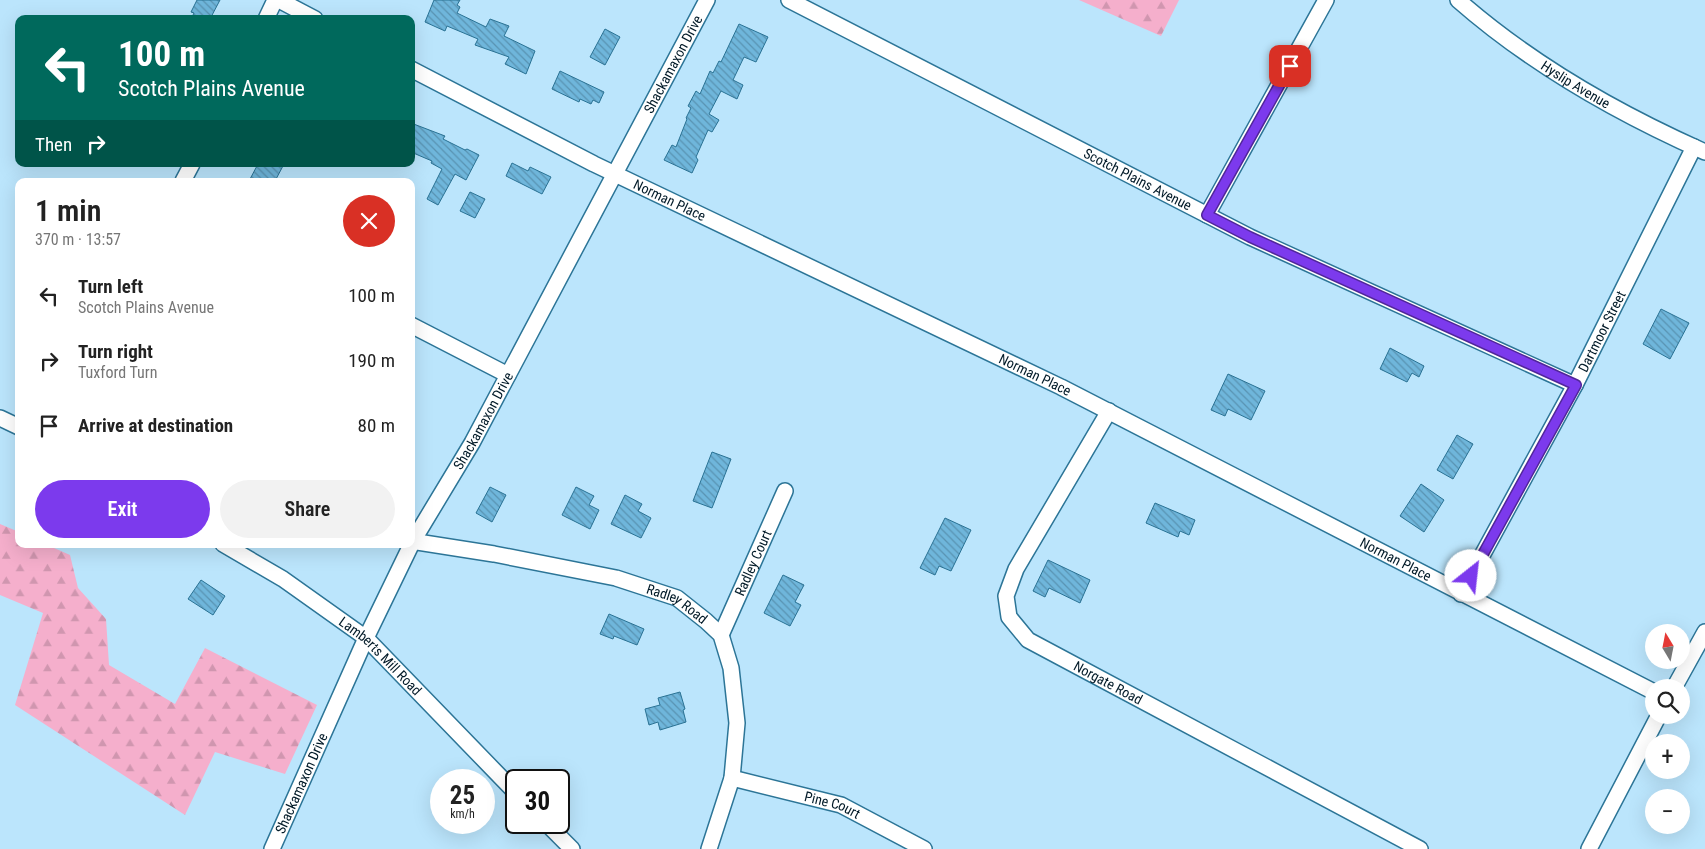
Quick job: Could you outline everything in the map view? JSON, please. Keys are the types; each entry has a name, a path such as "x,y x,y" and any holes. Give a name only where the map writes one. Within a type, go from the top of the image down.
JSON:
{"street":[{"path":"268,15 277,0 307,15"},
{"name":"Shackamaxon Drive","path":"415,536 472,443 707,0"},
{"name":"Scotch Plains Avenue","path":"789,0 1250,237 1576,385"},
{"path":"1207,215 1326,0"},
{"name":"Hyslip Avenue","path":"1458,0 1485,24 1548,68 1640,122 1699,149"},
{"name":"Norman Place","path":"415,71 615,174 1061,387 1645,687"},
{"name":"Dartmoor Street","path":"1461,594 1576,385 1699,149"},
{"path":"415,328 508,375"},
{"name":"Norgate Road","path":"1108,411 1016,569 1006,596 1009,617 1028,640 1420,849"},
{"path":"0,418 15,425"},
{"name":"Radley Court","path":"721,635 785,491"},
{"name":"Radley Road","path":"415,541 494,554 616,578 677,598 721,635 731,668 737,723 732,778 708,849"},
{"name":"Lamberts Mill Road","path":"230,548 283,579 366,638 505,782"},
{"name":"Shackamaxon Drive","path":"272,849 366,638 409,548"},
{"path":"1679,679 1705,632"},
{"path":"1589,849 1654,724"},
{"name":"Pine Court","path":"732,778 841,805 924,849"},
{"path":"557,834 572,849"}],"green space":[{"path":"1079,0 1179,0 1161,36"},
{"path":"0,524 15,530 15,548 54,548 70,555 78,588 106,619 109,665 175,704 205,648 317,705 285,774 215,752 185,815 15,705 43,613 0,595"}],"building":[{"path":"197,0 220,0 212,15 193,15 194,13 191,12"},
{"path":"434,0 460,0 457,5 460,7 457,13 486,27 490,19 509,26 504,36 535,51 526,74 505,64 509,57 475,45 478,39 447,26 445,31 425,22"},
{"path":"739,24 768,37 756,62 744,57 733,80 743,85 737,99 721,91 709,114 719,120 712,132 708,130 696,157 698,160 692,173 664,160 672,145 676,147 691,108 688,106 696,91 700,94 710,71 713,73 719,61 721,62"},
{"path":"605,29 620,37 605,65 590,57"},
{"path":"560,71 604,92 599,103 593,100 591,104 580,99 579,102 552,89"},
{"path":"415,125 445,136 443,139 479,155 466,180 455,174 438,205 427,199 442,169 431,163 432,161 415,154"},
{"path":"512,163 528,171 530,167 551,177 542,194 506,176"},
{"path":"256,167 282,167 277,178 251,178"},
{"path":"470,192 485,199 475,218 460,211"},
{"path":"1661,309 1689,323 1670,359 1643,344"},
{"path":"1390,348 1424,366 1419,377 1412,373 1407,382 1380,369"},
{"path":"1228,374 1265,391 1251,420 1228,409 1225,416 1211,410"},
{"path":"1457,435 1473,444 1453,479 1437,470"},
{"path":"712,452 731,459 712,508 693,501"},
{"path":"1421,484 1444,500 1424,532 1400,516"},
{"path":"490,487 506,495 492,522 476,513"},
{"path":"576,487 594,496 589,505 599,510 590,529 562,515"},
{"path":"625,495 642,504 638,511 651,518 641,538 611,524"},
{"path":"1155,503 1195,520 1189,535 1180,531 1178,537 1146,523"},
{"path":"945,518 971,530 951,571 939,566 935,575 920,568"},
{"path":"1048,560 1090,580 1080,603 1049,588 1045,597 1033,591"},
{"path":"783,575 804,585 795,602 801,605 790,626 764,613"},
{"path":"201,580 225,596 213,615 188,599"},
{"path":"609,614 644,629 637,645 614,636 613,639 600,634"},
{"path":"680,692 685,709 683,710 686,722 660,730 658,722 649,725 645,709 660,705 658,698"}],"route":[{"path":"1290,66 1207,215 1250,237 1576,385 1471,576"}]}
